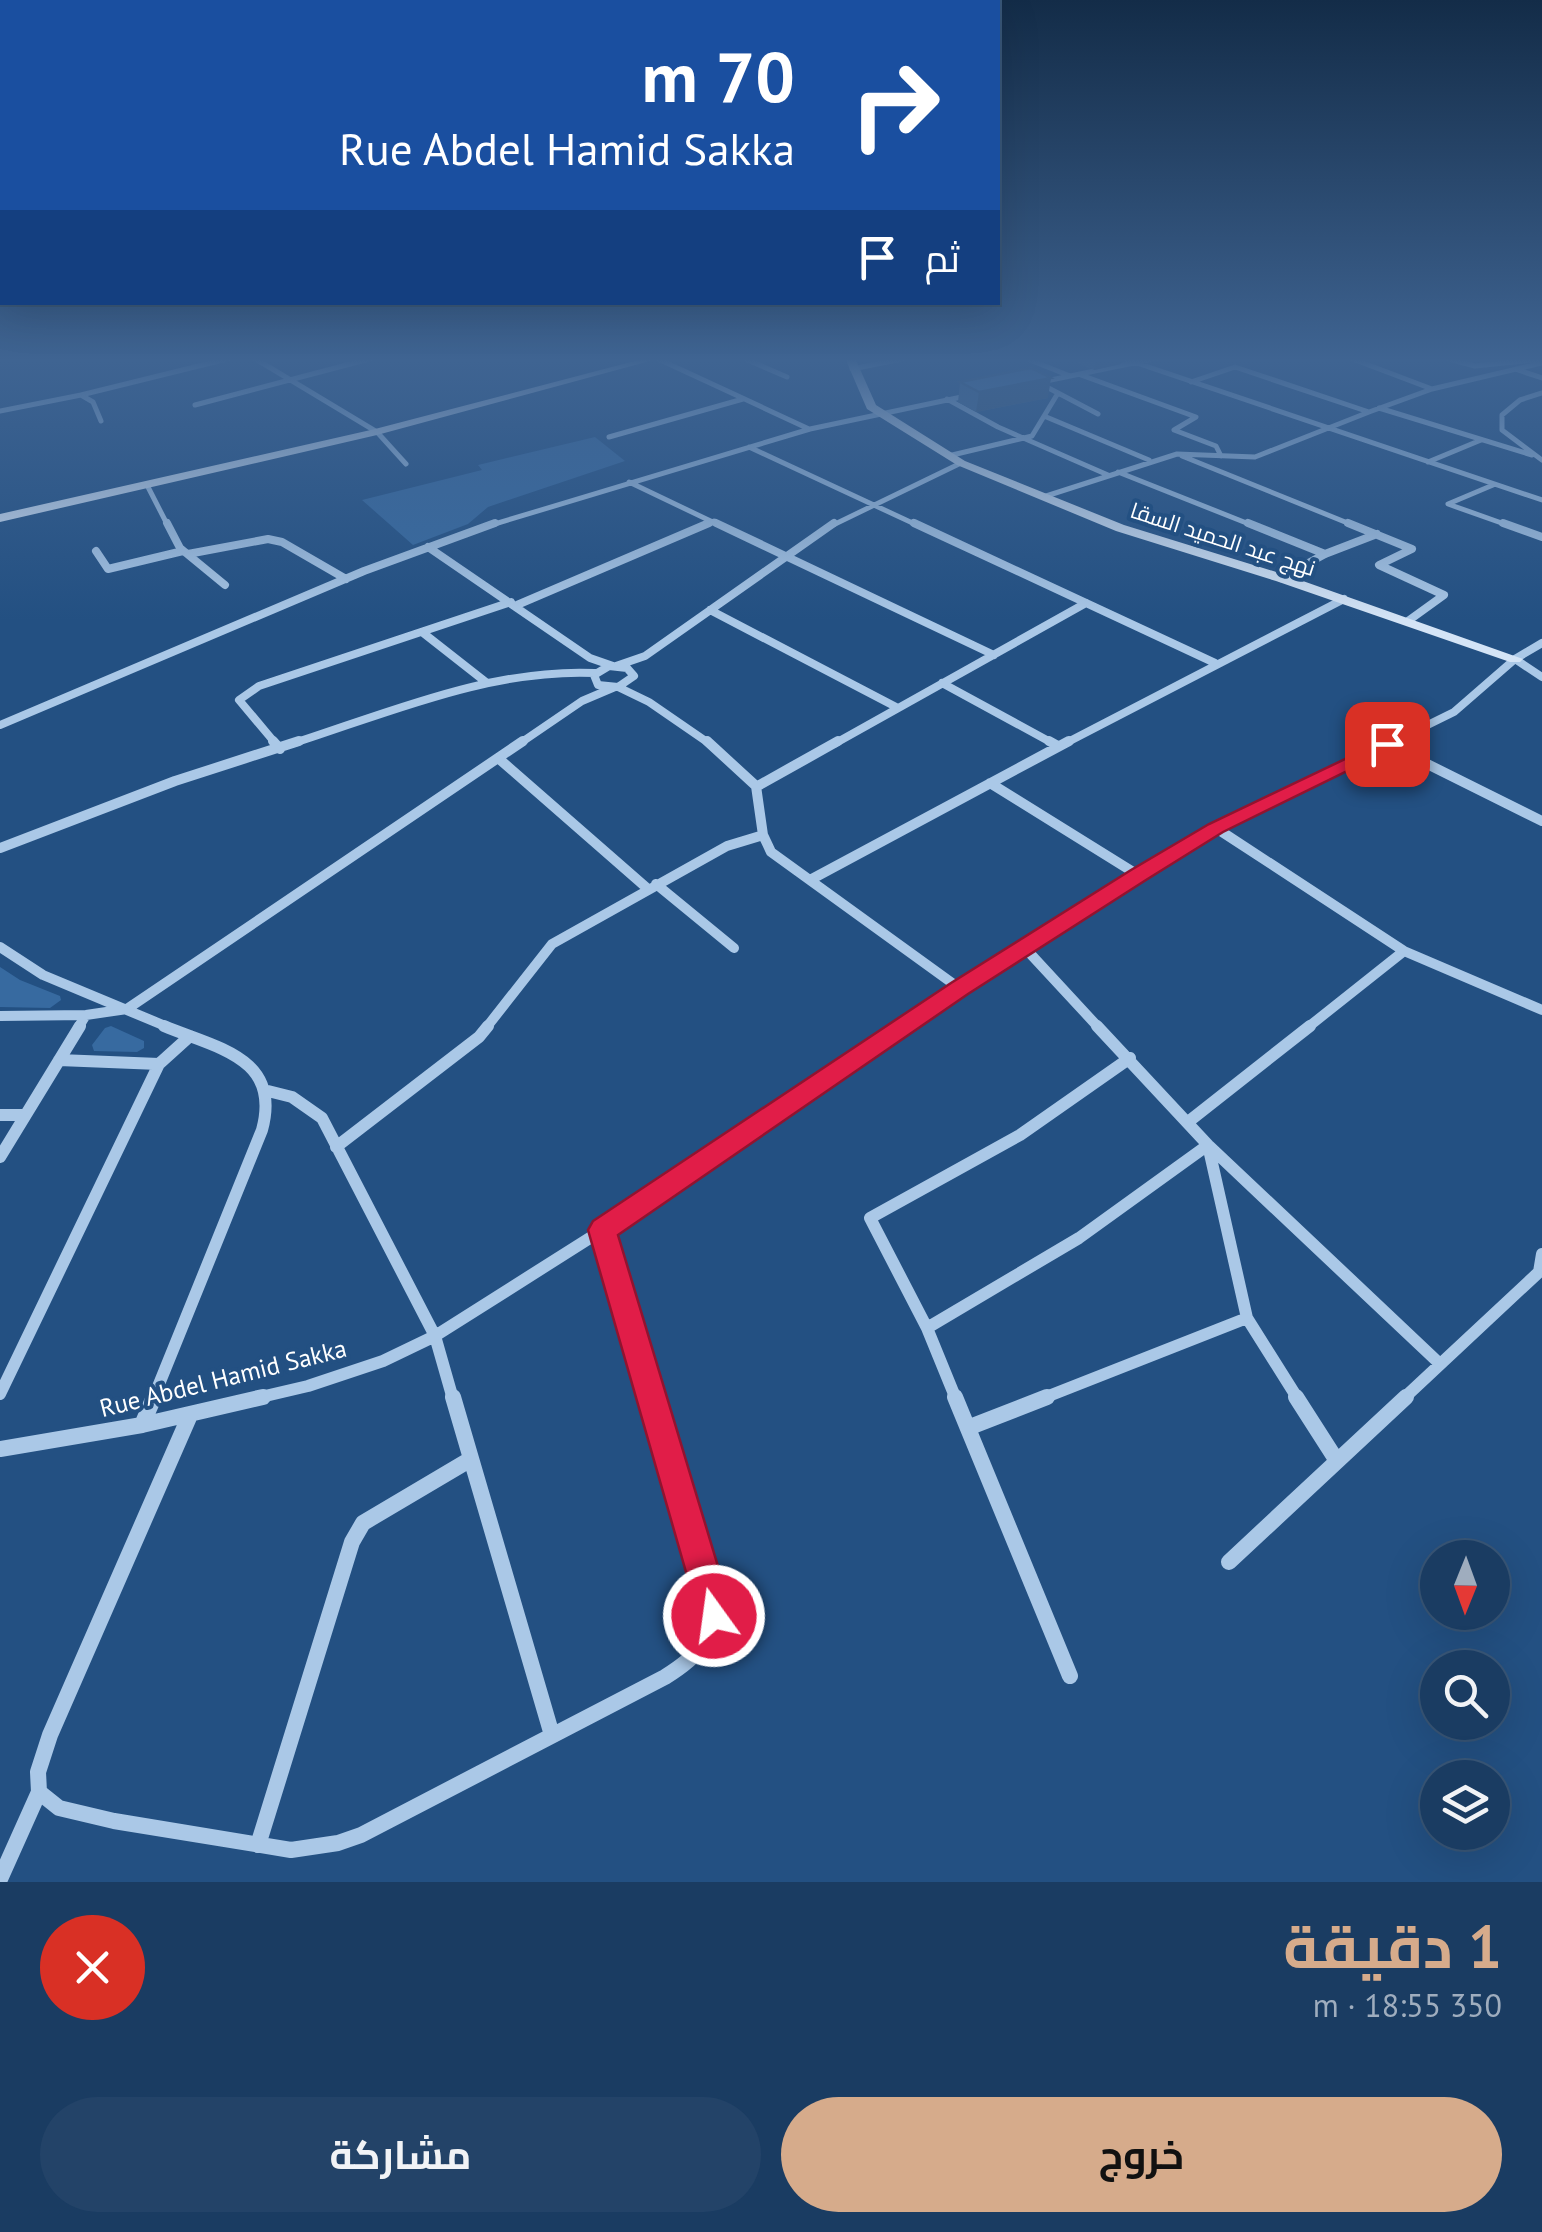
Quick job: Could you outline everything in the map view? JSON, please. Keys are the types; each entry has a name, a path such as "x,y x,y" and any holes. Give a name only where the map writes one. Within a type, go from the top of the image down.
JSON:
{"street":[{"path":"0,518 317,446"},
{"path":"390,446 406,464"},
{"path":"0,725 428,547 752,446"},
{"name":"نهج عبد الحميد السقا","path":"932,446 955,460 1120,528 1282,578 1514,660"},
{"path":"582,701 596,675 645,656 786,556 870,503 955,460 1001,446"},
{"path":"1041,446 1325,554"},
{"path":"1114,446 1150,461"},
{"path":"1216,446 1220,456"},
{"path":"1043,497 1176,454 1250,459 1284,446"},
{"path":"1379,446 1542,500"},
{"path":"1428,462 1468,446"},
{"path":"1501,446 1542,460"},
{"path":"1521,446 1532,455"},
{"path":"748,447 1215,662"},
{"path":"1176,454 1378,534 1412,552 1379,565 1444,595 1408,622"},
{"path":"629,482 994,654"},
{"path":"1494,484 1448,504 1542,537"},
{"path":"147,485 186,553 225,585"},
{"path":"280,750 239,700 259,686 514,603 714,521"},
{"path":"1282,578 1325,554 1378,534"},
{"path":"96,551 108,569 268,538 346,579"},
{"path":"428,547 590,658 627,668 640,694"},
{"path":"810,880 1215,662 1344,599"},
{"path":"756,787 1086,603"},
{"path":"710,610 898,708"},
{"path":"422,632 487,683"},
{"name":"Rue Abdel Hamid Sakka","path":"0,1449 142,1425 308,1386 383,1360 435,1336 603,1230 960,988 1138,875 1216,828 1454,712 1514,660 1542,643"},
{"path":"0,1016 86,1015 127,1010 582,701 633,677 645,656"},
{"path":"590,658 596,675"},
{"path":"1514,660 1542,677"},
{"path":"0,848 175,781 487,683 556,671 596,675 616,687 640,694 748,774 761,801 760,836 770,852 960,988"},
{"path":"942,684 1058,746"},
{"path":"1387,744 1542,821"},
{"path":"498,758 652,887 734,948"},
{"path":"990,782 1138,875"},
{"path":"1216,828 1404,951 1542,1010"},
{"path":"336,1147 479,1037 552,944 728,846 760,836"},
{"path":"0,946 43,974 241,1058 264,1080 268,1091 268,1112 262,1130 142,1425"},
{"path":"1025,948 1208,1144 1440,1364"},
{"path":"1188,1122 1404,951"},
{"path":"0,1158 86,1015"},
{"path":"0,1394 159,1064 190,1036"},
{"path":"1070,1676 928,1328 870,1218 1020,1135 1130,1058"},
{"path":"59,1060 159,1064"},
{"path":"268,1091 292,1097 322,1118 435,1336 552,1735"},
{"path":"0,1114 25,1115"},
{"path":"928,1328 1079,1238 1208,1144"},
{"path":"1208,1144 1248,1318 1337,1460"},
{"path":"39,1792 59,1808 258,1846 291,1850 338,1843 361,1835 694,1659 712,1635 714,1616 603,1230"},
{"path":"1228,1562 1540,1272 1542,1254"},
{"path":"970,1427 1248,1318"},
{"path":"0,1879 39,1792 38,1772 50,1735 190,1414"},
{"path":"258,1846 352,1542 363,1523 471,1459"}],"shaded area":[{"path":"558,446 606,446 625,461 488,507 468,524 413,545 362,500 482,470 478,465"},
{"path":"0,967 20,980 60,996 61,1000 50,1008 0,1007"},
{"path":"111,1026 144,1041 144,1048 137,1052 94,1051 92,1045"}],"route":[{"path":"714,1616 603,1230 960,988 1138,875 1216,828 1387,744"}]}
